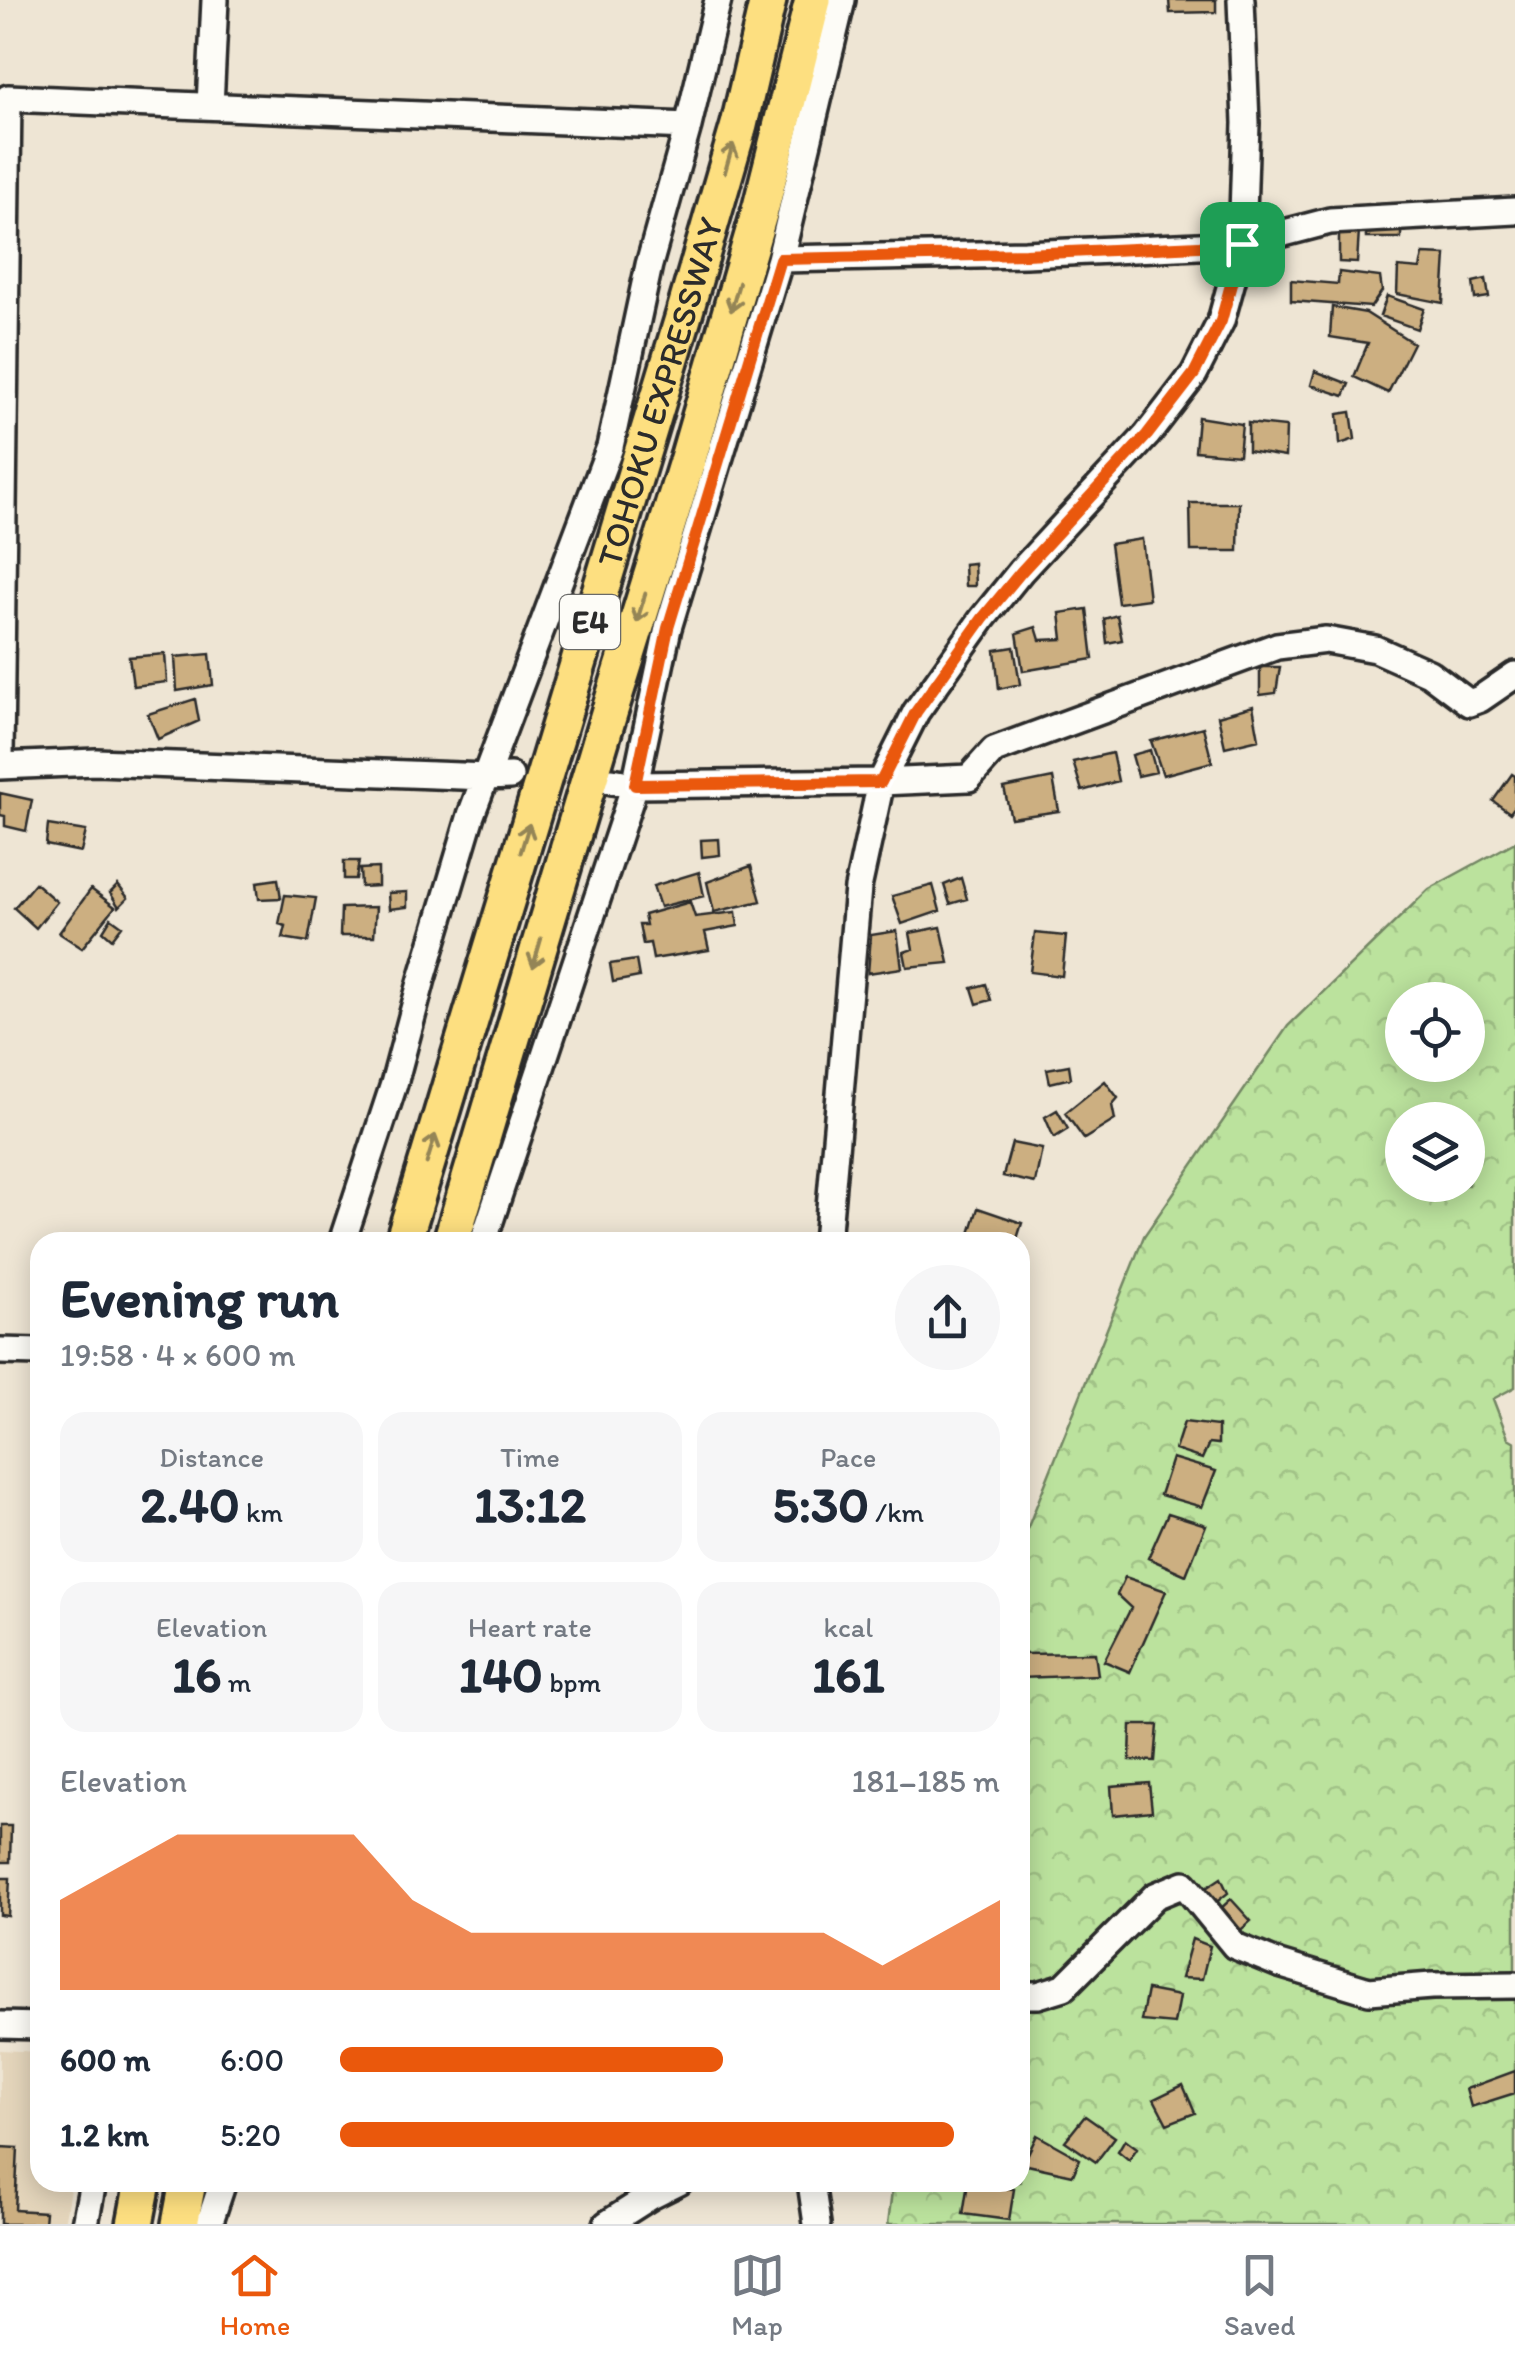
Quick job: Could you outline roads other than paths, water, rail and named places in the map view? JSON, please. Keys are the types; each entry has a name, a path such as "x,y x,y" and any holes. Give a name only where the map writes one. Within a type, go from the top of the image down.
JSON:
{"highway":[{"name":"TOHOKU EXPRESSWAY","path":"406,1232 684,318 768,0"},
{"name":"TOHOKU EXPRESSWAY","path":"454,1232 756,226 813,0"},
{"path":"135,2224 141,2192"},
{"path":"180,2224 186,2192"}],"street":[{"path":"210,106 215,0"},
{"path":"345,1232 394,1084 471,815 498,776 610,447 648,265 688,126 718,0"},
{"path":"486,1232 780,259 842,0"},
{"path":"829,1232 858,888 881,782 916,712 983,618 1147,435 1194,374 1221,321 1242,244 1246,123 1241,0"},
{"path":"0,757 4,98 688,126"},
{"path":"780,259 1242,244 1330,221 1515,211"},
{"path":"623,783 969,778 994,750 1277,646 1326,640 1375,649 1429,673 1469,703 1515,675"},
{"path":"0,766 96,762 498,776"},
{"path":"0,1351 30,1352"},
{"path":"1030,1995 1064,1987 1155,1896 1184,1884 1236,1946 1297,1969 1369,1990 1515,1985"},
{"path":"0,2025 30,2026"},
{"path":"86,2224 91,2192"},
{"path":"209,2224 220,2192"},
{"path":"607,2224 658,2192"},
{"path":"812,2192 817,2224"}]}
